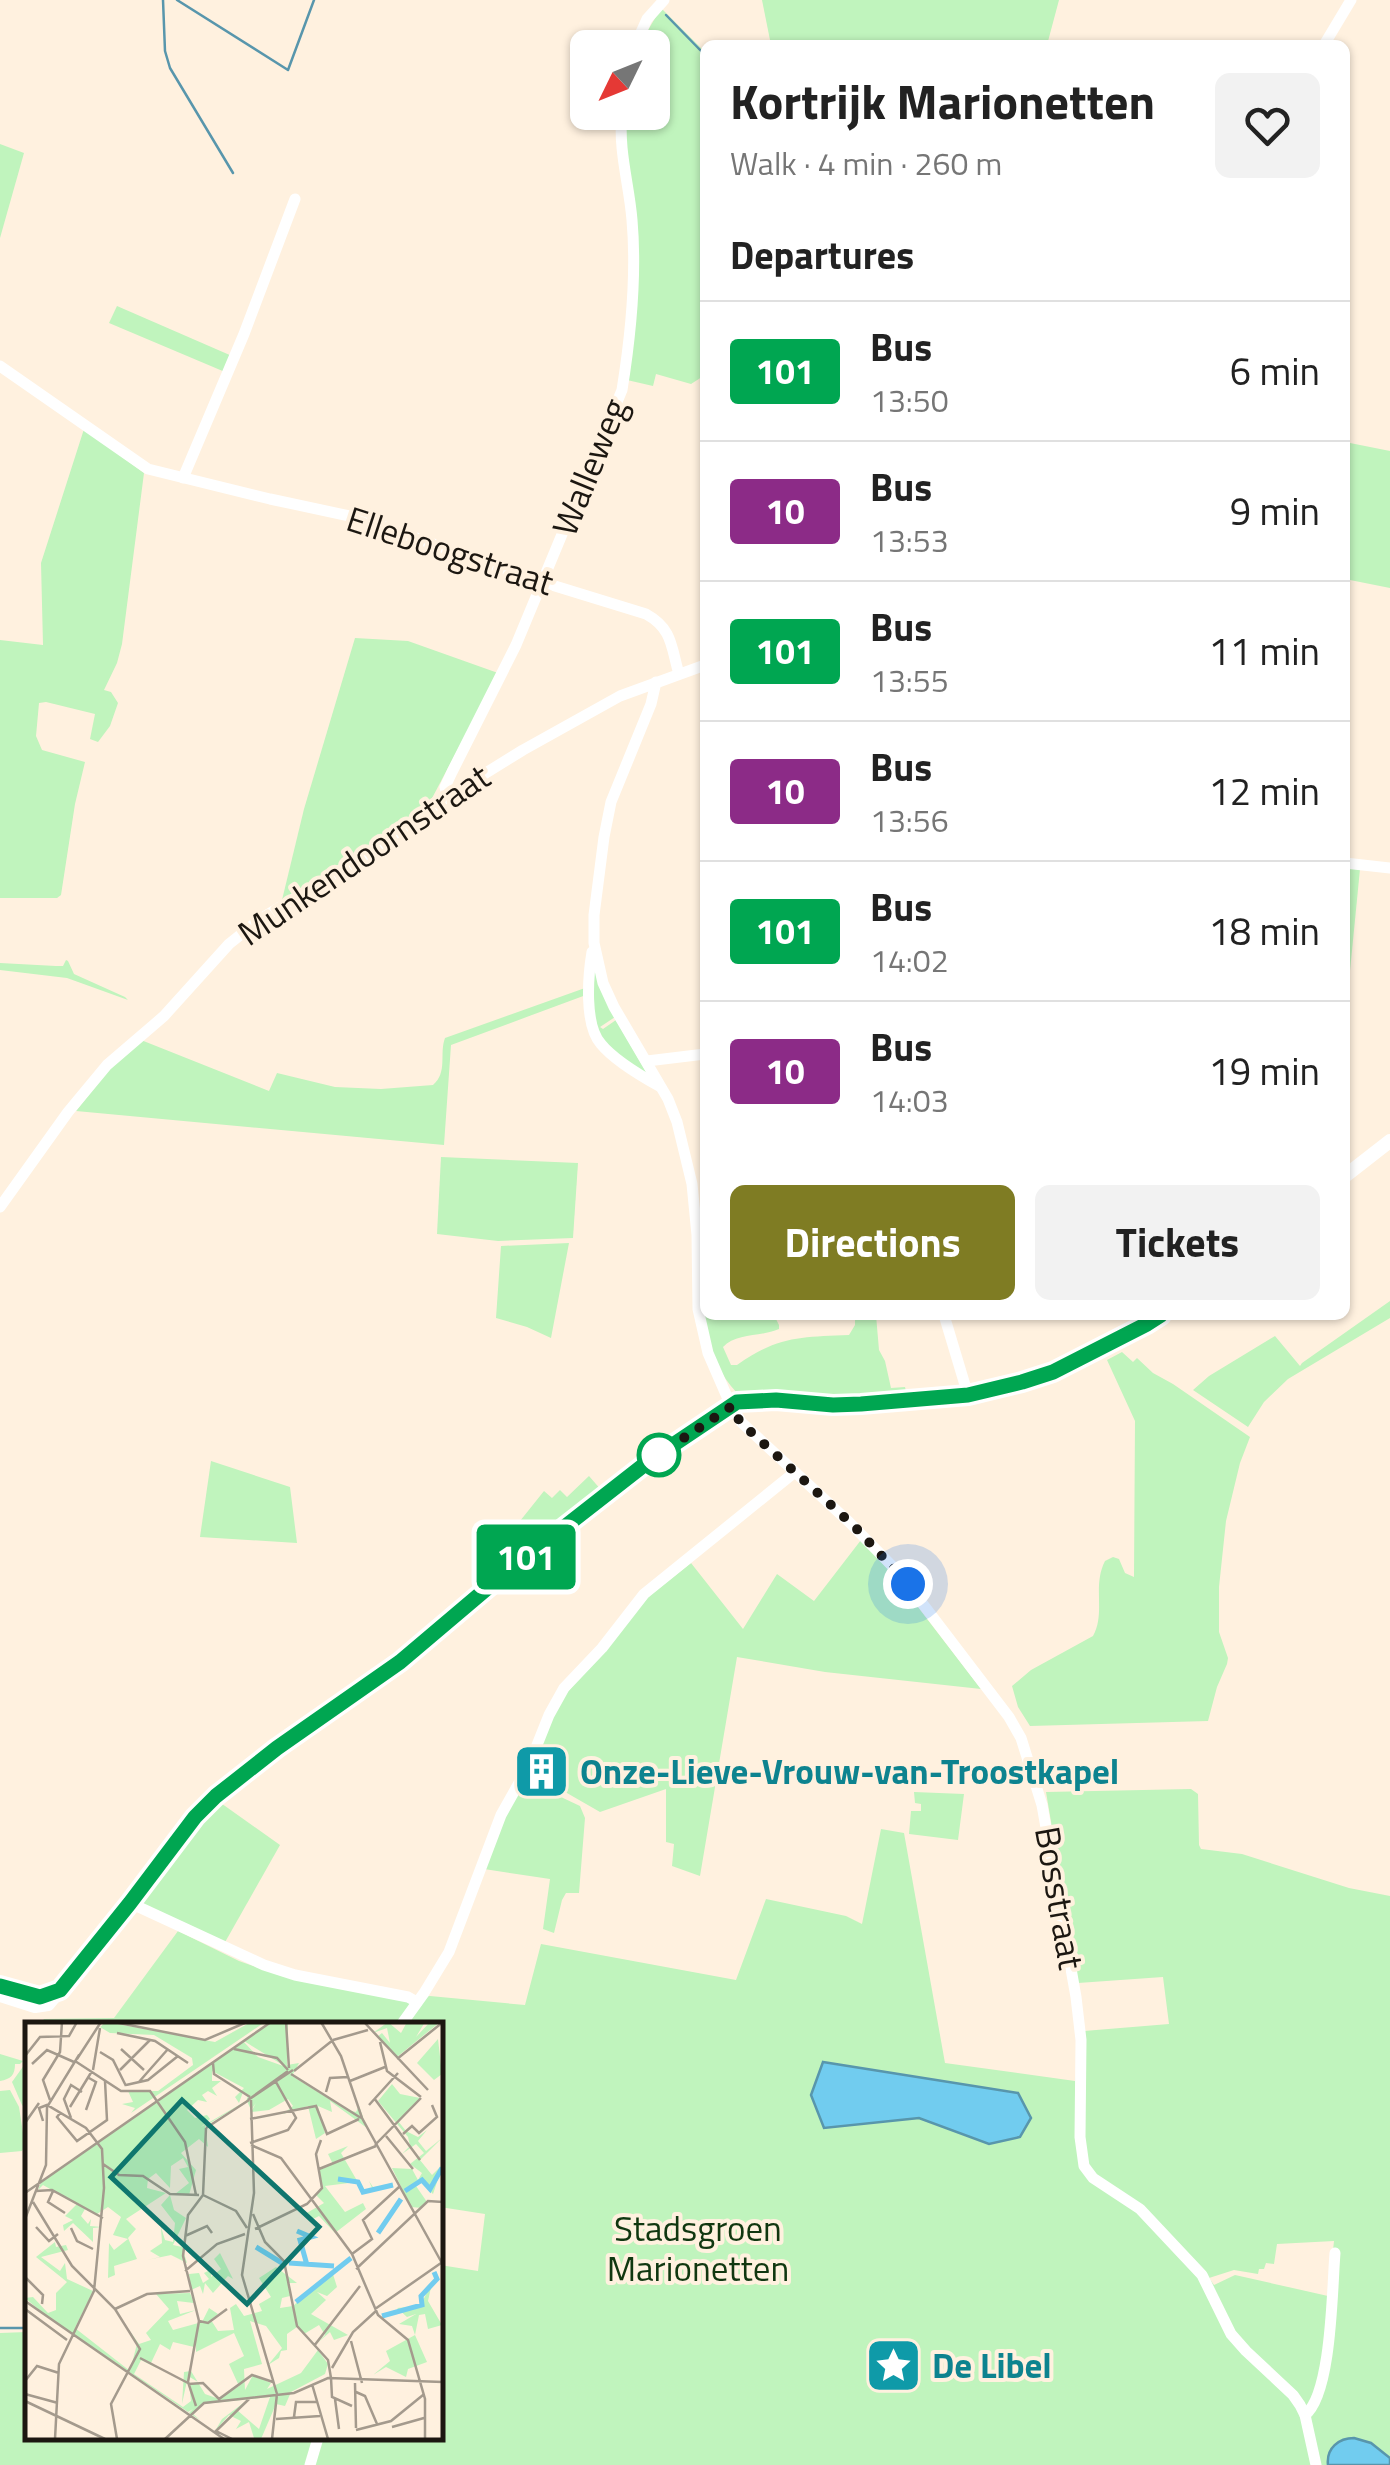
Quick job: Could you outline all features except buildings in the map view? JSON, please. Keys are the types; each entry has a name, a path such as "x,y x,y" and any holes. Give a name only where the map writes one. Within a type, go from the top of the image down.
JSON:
{"street":[{"path":"642,30 664,0"},
{"path":"1327,40 1351,0"},
{"name":"Walleweg","path":"447,797 444,792 452,772 493,693 622,390 635,265 632,216 622,163 622,130"},
{"path":"182,478 244,334 295,199"},
{"name":"Elleboogstraat","path":"0,366 148,468 359,518 654,618 666,631 678,674"},
{"name":"Munkendoornstraat","path":"0,1207 106,1065 164,1016 229,944 259,920 523,750 620,696 700,667"},
{"path":"656,682 651,704 611,802 596,899 589,994 594,1034 607,1050 663,1088"},
{"path":"1350,863 1390,868"},
{"name":"Bosstraat","path":"594,943 603,983 614,1007 663,1088 677,1122 692,1184 700,1320"},
{"path":"648,1061 700,1055"},
{"path":"1350,1172 1390,1142"},
{"name":"Bosstraat","path":"700,1320 708,1353 740,1422 854,1526 900,1574 1022,1738 1042,1805 1076,1997 1082,2040 1080,2137 1084,2166 1094,2178 1140,2209 1208,2284 1231,2334 1293,2395 1304,2415 1316,2465"},
{"path":"946,1320 968,1395"},
{"path":"0,1995 41,2007 50,2002 195,1817 216,1796 400,1662 498,1579 649,1461 742,1400 833,1405 968,1395 1053,1372 1153,1320"},
{"path":"404,2022 449,1952 501,1815 564,1688 602,1648 644,1594 795,1472"},
{"path":"130,1903 264,1966 417,2002"},
{"path":"0,1986 36,1996 60,1990"},
{"path":"1304,2415 1313,2406 1324,2372 1335,2252"},
{"path":"310,2465 317,2440"}],"green space":[{"path":"762,0 1059,0 1048,40 770,40"},
{"path":"661,8 700,47 700,378 691,384 656,374 653,386 627,380 633,343 626,130 670,130 670,30 648,30"},
{"path":"0,144 24,153 0,238"},
{"path":"117,306 232,356 225,372 109,323"},
{"path":"84,429 144,473 122,644 104,690 111,692 118,703 110,726 98,742 90,739 95,714 39,703 36,736 42,750 85,762 61,895 0,898 0,640 43,645 41,563"},
{"path":"1350,443 1390,451 1390,588 1350,580"},
{"path":"355,638 408,641 498,673 430,802 360,854 282,900 304,809"},
{"path":"1350,868 1360,869 1350,971"},
{"path":"66,960 74,974 128,1000 67,978 0,970 0,963 63,966"},
{"path":"593,966 615,1017 600,1027 603,1029 616,1020 649,1077 607,1047 594,1024"},
{"path":"585,988 586,995 451,1045 444,1145 76,1111 113,1064 141,1040 269,1091 277,1073 335,1087 433,1085 442,1069 445,1038"},
{"path":"441,1157 578,1163 573,1238 498,1241 437,1234"},
{"path":"569,1243 551,1338 496,1318 501,1246"},
{"path":"1390,1301 1390,1318 1288,1379 1264,1402 1248,1427 1193,1390 1275,1336 1300,1366"},
{"path":"776,1320 779,1329 735,1339 723,1347 731,1365 737,1365 778,1343 849,1335 855,1320 876,1320 879,1350 891,1388 905,1387 907,1396 816,1399 737,1393 714,1358 704,1321"},
{"path":"1122,1352 1133,1362 1137,1358 1153,1373 1250,1437 1226,1521 1219,1587 1219,1632 1227,1664 1208,1721 1030,1726 1018,1707 1012,1686 1031,1670 1093,1636 1099,1618 1099,1580 1105,1561 1119,1559 1125,1573 1134,1577 1135,1421 1107,1360"},
{"path":"211,1461 290,1487 297,1543 200,1537"},
{"path":"589,1476 602,1491 533,1546 516,1526 544,1491 552,1498 560,1490 567,1497"},
{"path":"861,1540 894,1576 981,1689 825,1672 737,1657 700,1876 672,1866 674,1844 666,1842 666,1789 600,1812 546,1781 545,1765 534,1765 559,1702 649,1596 691,1563 743,1629 777,1574 814,1601"},
{"path":"527,1781 580,1806 585,1818 579,1893 566,1893 554,1933 543,1929 550,1879 484,1869 499,1828"},
{"name":"Stadsgroen Marionetten","path":"1191,1789 1198,1794 1201,1849 1242,1854 1349,1888 1390,1896 1390,2465 0,2465 0,2333 25,2332 25,2440 442,2440 442,2265 478,2271 485,2214 442,2207 442,2022 43,2019 114,2018 178,1931 239,1961 282,1976 400,1999 430,1996 525,2005 541,1944 736,1980 766,1899 846,1916 862,1924 881,1829 904,1833 945,2063 1075,2081 1084,2031 1169,2024 1163,1977 1078,1983 1046,1792","holes":["1334,2241 1328,2296 1235,2275 1214,2285 1209,2278 1234,2270 1258,2274 1266,2263 1274,2264 1277,2244"]},
{"path":"914,1792 964,1794 958,1840 909,1834 911,1811 921,1811"},
{"path":"218,1801 280,1845 224,1944 139,1902 207,1810"},
{"path":"0,2054 23,2061 15,2064 12,2076 0,2081"},
{"path":"25,2064 25,2108 22,2105 12,2082"},
{"path":"10,2090 19,2107 25,2146 22,2151 0,2153 0,2091"}],"water":[{"path":"823,2062 1018,2093 1031,2118 1020,2137 989,2144 919,2118 824,2128 811,2095"},
{"path":"1354,2438 1371,2443 1390,2458 1390,2465 1328,2465 1335,2445"}],"waterway":[{"path":"163,0 165,51 170,68 233,173"},
{"path":"177,0 288,70 314,0"},
{"path":"666,15 700,50"},
{"path":"0,2328 25,2328"}],"bus line":[{"name":"101","path":"0,1986 40,1997 60,1990 195,1817 216,1796 400,1662 498,1579 649,1461 737,1402 776,1400 833,1405 968,1395 1053,1372 1153,1320"}],"place":[{"name":"Onze-Lieve-Vrouw-van-Troostkapel","path":"541,1772"},
{"name":"De Libel","path":"893,2366"}],"route":[{"path":"659,1455 649,1461 732,1406 740,1422 854,1526 908,1584"}]}
